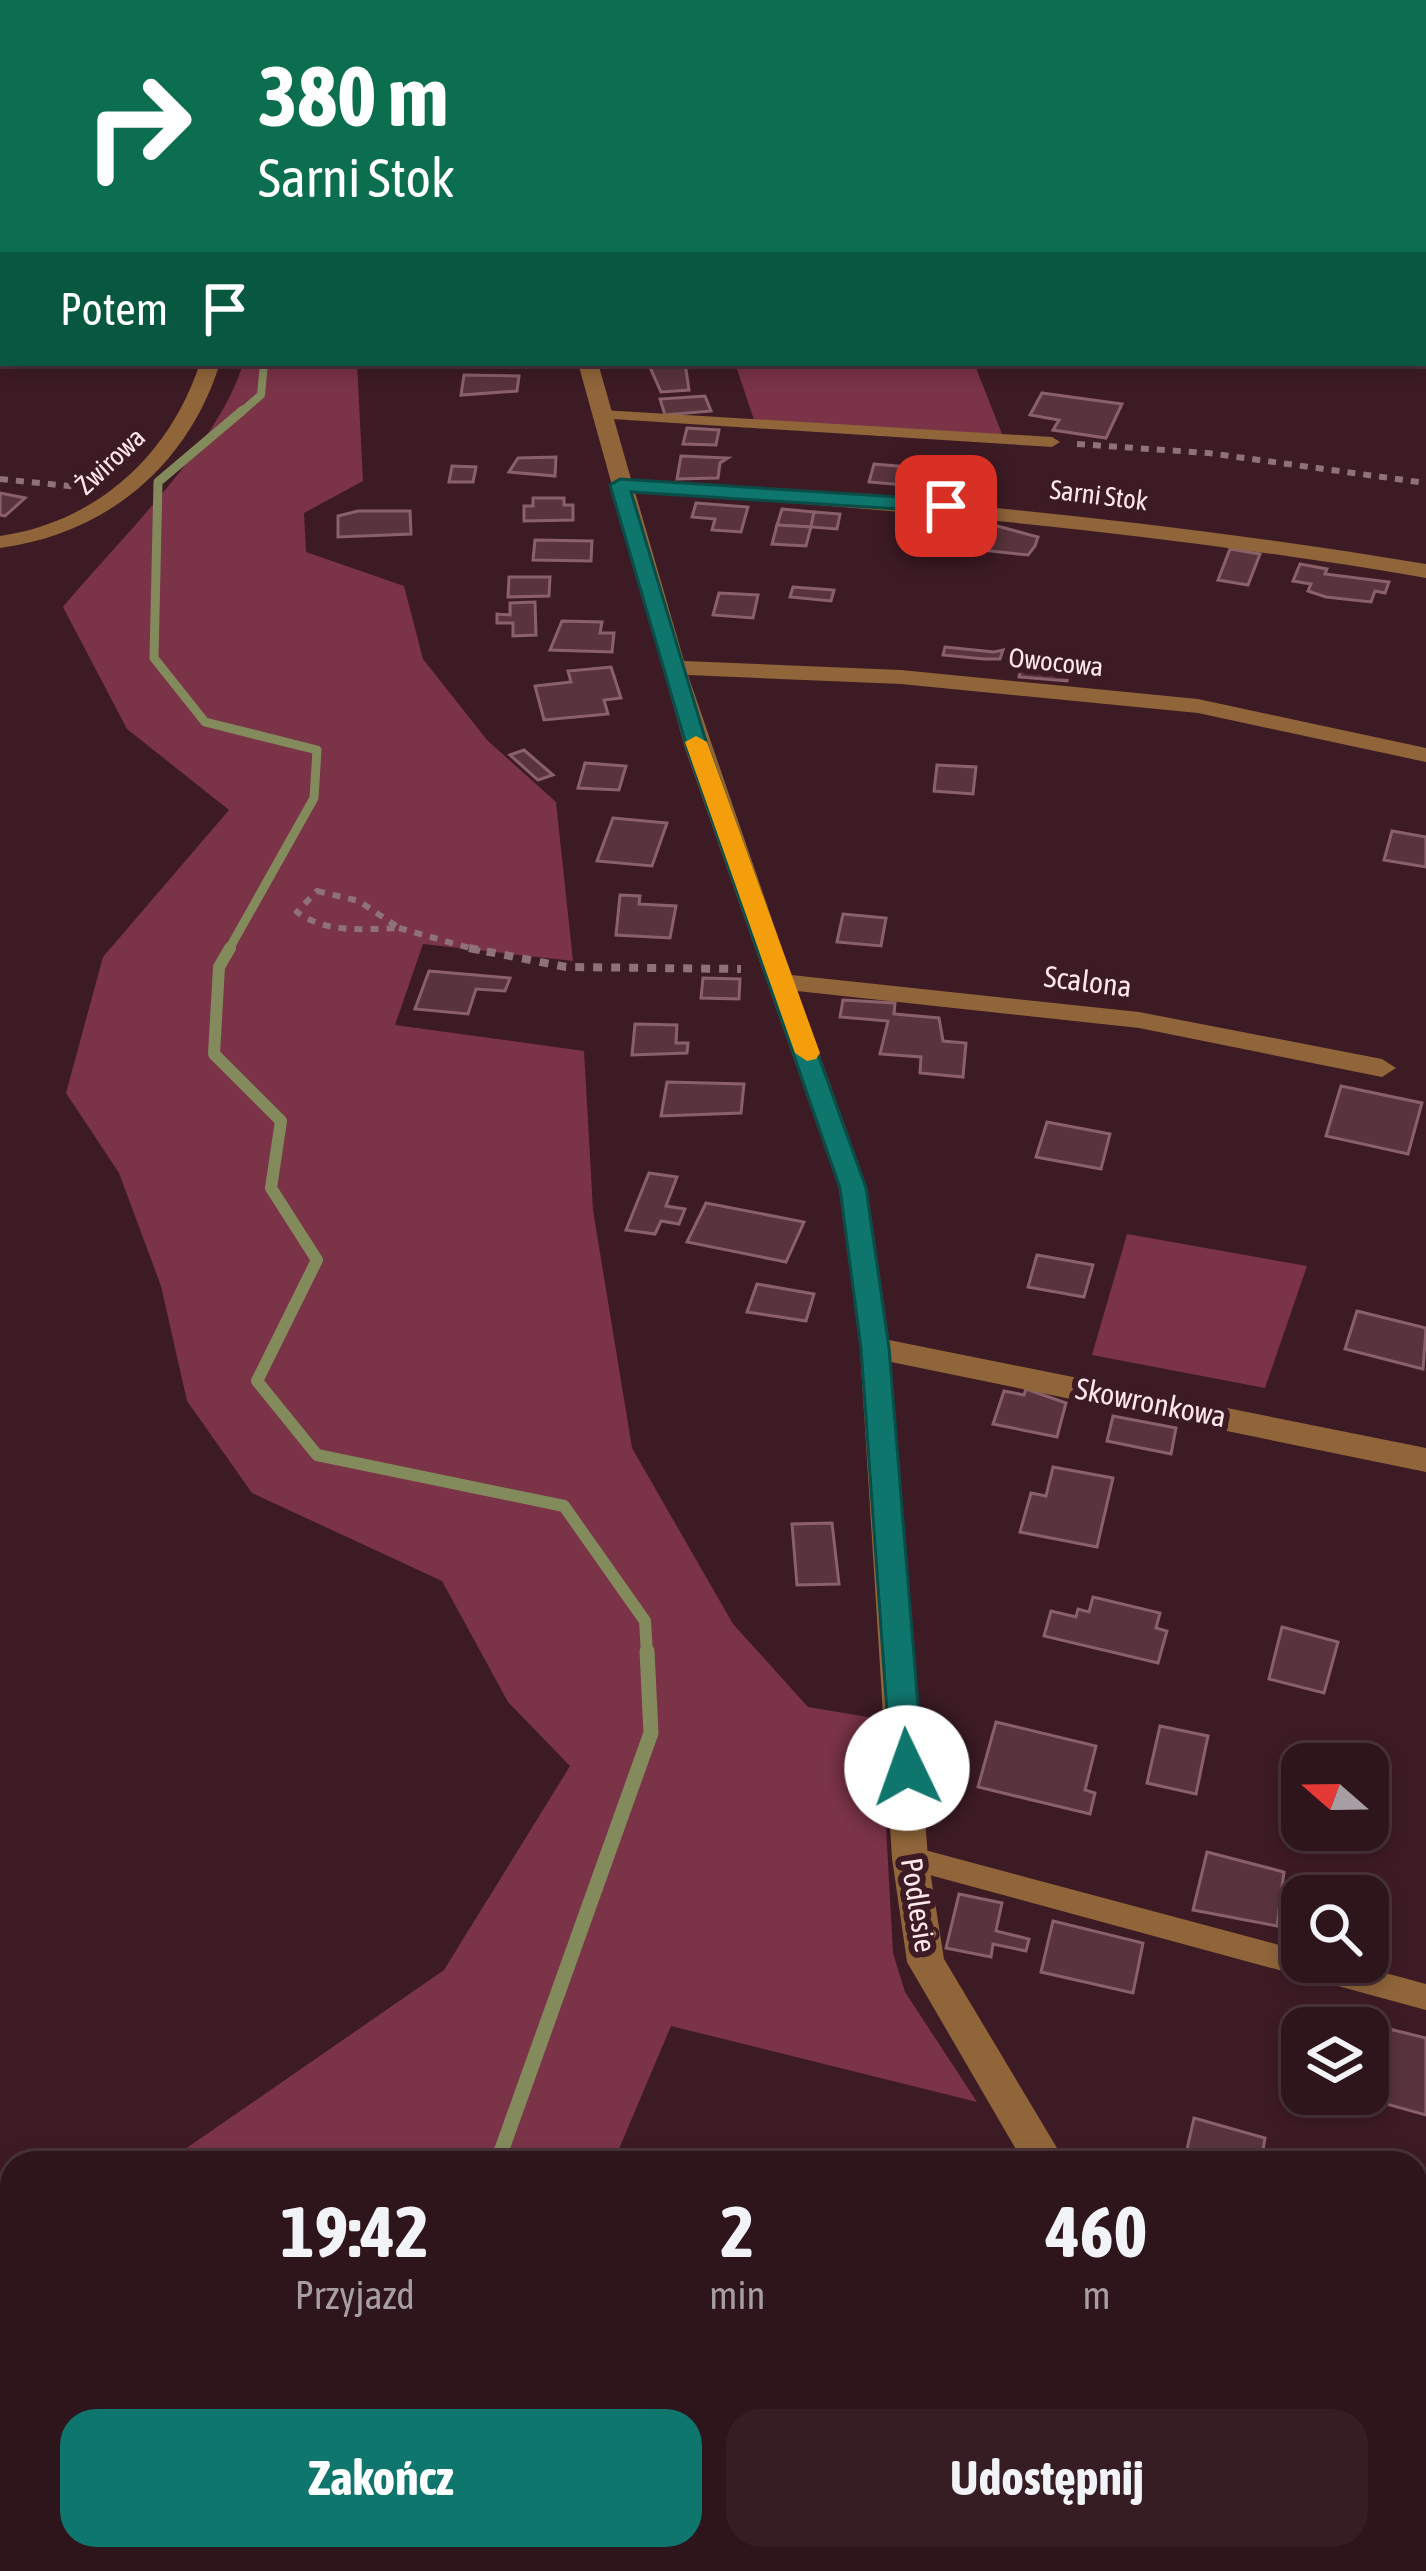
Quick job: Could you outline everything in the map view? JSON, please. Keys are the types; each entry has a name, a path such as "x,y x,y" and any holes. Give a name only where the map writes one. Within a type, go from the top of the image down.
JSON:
{"street":[{"name":"Żwirowa","path":"0,542 51,537 109,506 185,427 203,394 209,366"},
{"name":"Podlesie","path":"590,366 698,748 853,1188 875,1348 910,1858 926,1962 1039,2151"},
{"name":"Sarni Stok","path":"620,485 1002,511 1282,545 1426,571"},
{"name":"Owocowa","path":"675,668 901,677 1198,706 1426,755"},
{"name":"Scalona","path":"781,977 1139,1020 1382,1068"},
{"name":"Skowronkowa","path":"875,1348 1426,1460"}],"lane":[{"path":"602,415 1052,442"},
{"path":"910,1858 1426,1997"}],"path":[{"path":"1052,442 1208,453 1426,483"},
{"path":"0,479 122,491"},
{"path":"399,928 359,901 332,892 317,891 297,912 304,919 341,928 399,928 538,964 781,977"}],"shaded area":[{"path":"242,366 357,366 363,481 304,513 306,552 404,586 423,659 487,740 556,802 573,961 423,944 395,1025 584,1051 593,1210 632,1448 733,1624 808,1707 880,1719 893,1953 905,1992 977,2102 671,2026 618,2151 182,2151 444,1970 570,1766 508,1702 442,1581 252,1493 187,1401 161,1286 119,1173 66,1093 103,957 229,810 127,729 63,607 191,458"},
{"path":"736,366 975,366 1004,439 755,423"},
{"path":"1127,1234 1307,1266 1265,1388 1092,1355"}],"building":[{"path":"649,366 685,366 689,390 661,392"},
{"path":"464,375 519,376 517,391 461,395"},
{"path":"1042,393 1122,404 1106,438 1053,430 1059,420 1030,415"},
{"path":"705,396 711,411 665,415 660,399"},
{"path":"687,428 719,430 716,445 683,444"},
{"path":"681,456 728,458 720,463 718,478 677,479"},
{"path":"556,457 555,476 509,472 518,458"},
{"path":"874,464 920,468 925,475 915,486 869,482"},
{"path":"452,466 476,467 473,482 449,482"},
{"path":"0,493 25,498 5,516 0,515"},
{"path":"533,498 564,498 564,505 573,505 573,520 524,521 524,506 533,506"},
{"path":"696,503 748,507 741,532 712,530 715,519 692,517"},
{"path":"782,509 814,512 811,527 777,525"},
{"path":"358,511 410,511 411,534 338,537 338,516"},
{"path":"814,512 840,514 837,529 811,527"},
{"path":"986,523 1038,537 1035,546 1028,555 973,549"},
{"path":"777,525 811,527 806,546 772,544"},
{"path":"535,540 592,541 591,561 533,560"},
{"path":"1230,549 1260,554 1248,585 1218,580"},
{"path":"1300,564 1327,569 1325,574 1389,582 1385,593 1375,591 1371,602 1326,597 1308,591 1311,584 1293,581"},
{"path":"509,577 550,577 549,596 508,597"},
{"path":"793,587 834,590 831,601 790,597"},
{"path":"719,593 758,595 753,618 713,615"},
{"path":"535,602 536,635 513,636 513,623 497,623 497,614 510,615 510,603"},
{"path":"562,621 602,622 600,633 614,633 612,652 550,650"},
{"path":"945,647 1003,650 1000,659 984,659 943,655"},
{"path":"1022,656 1070,660 1067,681 1019,677"},
{"path":"611,667 621,698 604,700 608,714 544,720 535,686 571,682 568,671"},
{"path":"524,750 553,775 538,780 510,755"},
{"path":"585,763 626,766 619,790 578,788"},
{"path":"937,765 976,767 973,794 934,791"},
{"path":"613,818 667,823 652,866 597,861"},
{"path":"1392,831 1426,837 1426,867 1384,860"},
{"path":"620,895 640,896 639,904 676,906 670,938 616,935"},
{"path":"843,914 886,918 881,946 837,942"},
{"path":"429,971 510,978 505,991 476,989 468,1014 415,1009"},
{"path":"703,978 740,979 739,999 701,998"},
{"path":"843,1000 895,1003 894,1014 939,1018 943,1041 966,1043 963,1077 920,1073 921,1057 880,1054 888,1021 840,1017"},
{"path":"635,1024 677,1025 676,1043 688,1043 687,1053 632,1055"},
{"path":"667,1082 744,1084 741,1113 661,1116"},
{"path":"1341,1086 1422,1103 1408,1154 1326,1136"},
{"path":"1047,1122 1110,1134 1101,1169 1036,1157"},
{"path":"649,1173 677,1177 666,1206 685,1209 679,1224 661,1221 655,1234 626,1230"},
{"path":"706,1203 804,1222 786,1262 687,1242"},
{"path":"1037,1255 1093,1265 1084,1297 1028,1287"},
{"path":"757,1284 814,1294 806,1321 747,1312"},
{"path":"1357,1311 1426,1328 1423,1369 1345,1349"},
{"path":"1026,1389 1066,1403 1057,1437 993,1424 1004,1391 1024,1395"},
{"path":"1113,1416 1176,1428 1171,1454 1107,1441"},
{"path":"1053,1467 1113,1478 1097,1547 1020,1532 1031,1493 1046,1496"},
{"path":"832,1523 839,1584 797,1585 792,1524"},
{"path":"1093,1597 1160,1613 1156,1628 1167,1631 1158,1663 1044,1636 1051,1611 1076,1617 1078,1609 1089,1612"},
{"path":"1282,1627 1338,1642 1324,1693 1269,1679"},
{"path":"996,1722 1096,1746 1085,1790 1095,1793 1090,1814 978,1787"},
{"path":"1160,1726 1208,1736 1196,1794 1147,1783"},
{"path":"1207,1852 1284,1872 1277,1926 1193,1910"},
{"path":"959,1894 1002,1903 996,1931 1029,1939 1026,1951 993,1944 991,1957 946,1948"},
{"path":"1053,1921 1143,1943 1133,1993 1041,1972"},
{"path":"1389,2029 1426,2038 1426,2115 1389,2105"},
{"path":"1194,2118 1265,2138 1263,2151 1187,2151"}],"waterway":[{"path":"240,413 261,395 264,366"},
{"path":"228,951 314,798 317,750 205,722 154,658 158,482 243,410"},
{"path":"230,948 219,967 214,1054 281,1121 271,1188 317,1260 257,1381 317,1455 564,1506 645,1621 647,1654"},
{"path":"501,2151 651,1733 647,1651"}],"slow traffic":[{"path":"696,742 807,1053"}],"route":[{"path":"907,1768 875,1348 853,1188 698,748 620,485 946,506"}]}
